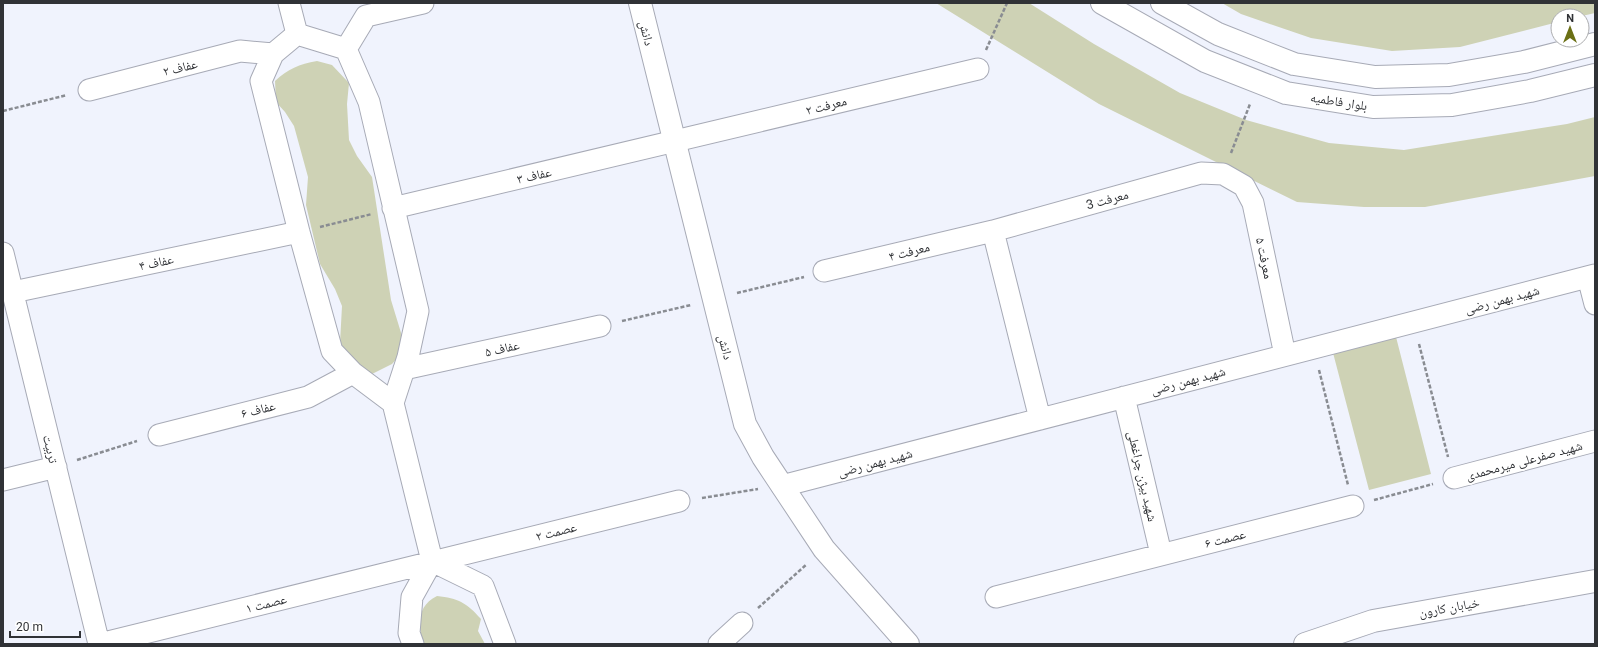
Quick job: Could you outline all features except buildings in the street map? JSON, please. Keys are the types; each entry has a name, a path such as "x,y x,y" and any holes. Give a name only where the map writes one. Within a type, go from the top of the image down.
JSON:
{"street":[{"path":"289,3 298,34"},
{"path":"346,49 366,16 423,3"},
{"name":"دانش","path":"640,3 745,424 763,457 824,549 908,644"},
{"name":"بلوار فاطمیه","path":"1102,3 1205,61 1286,93 1373,107 1452,105 1530,91 1595,75"},
{"path":"1162,3 1218,34 1294,64 1374,77 1449,75 1524,62 1595,44"},
{"path":"298,34 346,49 369,102 418,311 404,369 393,403 432,561 412,597 409,633 413,644"},
{"path":"298,34 272,54 261,81 299,232 332,352 353,373 393,403"},
{"name":"عفاف ۲","path":"89,90 240,51 272,54"},
{"name":"معرفت ۲","path":"674,142 978,68"},
{"name":"عفاف ۳","path":"393,208 674,142"},
{"name":"معرفت 3","path":"993,231 1201,174 1223,174"},
{"name":"معرفت ۵","path":"1223,174 1244,186 1253,203 1285,355"},
{"path":"993,231 1040,419"},
{"name":"معرفت ۴","path":"824,272 993,231"},
{"name":"عفاف ۴","path":"12,292 299,232"},
{"name":"تربیت","path":"3,253 100,644"},
{"path":"1591,276 1595,304"},
{"name":"شهید بهمن رضی","path":"782,486 1591,276"},
{"name":"عفاف ۵","path":"404,369 600,326"},
{"name":"عفاف ۶","path":"159,435 308,397 353,373"},
{"name":"شهید بیژن چراغعلی","path":"1124,397 1161,554"},
{"name":"شهید صفرعلی میرمحمدی","path":"1454,478 1595,441"},
{"path":"3,480 56,467"},
{"name":"عصمت ۲","path":"432,561 679,501"},
{"name":"عصمت ۶","path":"996,597 1354,506"},
{"path":"432,561 483,586 505,644"},
{"name":"عصمت ۱","path":"100,644 432,561"},
{"name":"خیابان کارون","path":"1305,644 1373,621 1595,581"},
{"path":"719,644 742,623"}],"path":[{"path":"978,68 1007,3"},
{"path":"1223,174 1259,82"},
{"path":"3,111 89,90"},
{"path":"299,232 393,208"},
{"path":"600,326 824,272"},
{"path":"1314,348 1354,506 1454,478 1413,322"},
{"path":"56,467 159,435"},
{"path":"679,501 782,486"},
{"path":"742,623 824,549"}],"green space":[{"path":"936,3 1029,3 1094,44 1180,93 1246,120 1329,143 1404,150 1567,124 1595,117 1595,176 1425,207 1364,207 1297,202 1099,104"},
{"path":"1222,3 1595,3 1595,13 1590,14 1590,8 1550,8 1550,24 1460,47 1392,51 1311,38 1241,14"},
{"path":"317,61 332,65 349,83 347,104 349,140 357,156 372,177 391,300 402,336 402,353 392,364 372,374 358,370 347,359 340,343 342,306 335,289 320,264 306,205 308,177 294,126 276,102 275,81 294,68"},
{"path":"1395,333 1431,474 1369,490 1332,349"},
{"path":"437,596 451,598 462,602 481,619 478,631 485,644 424,644 420,630 420,617 422,611 430,600"}]}
